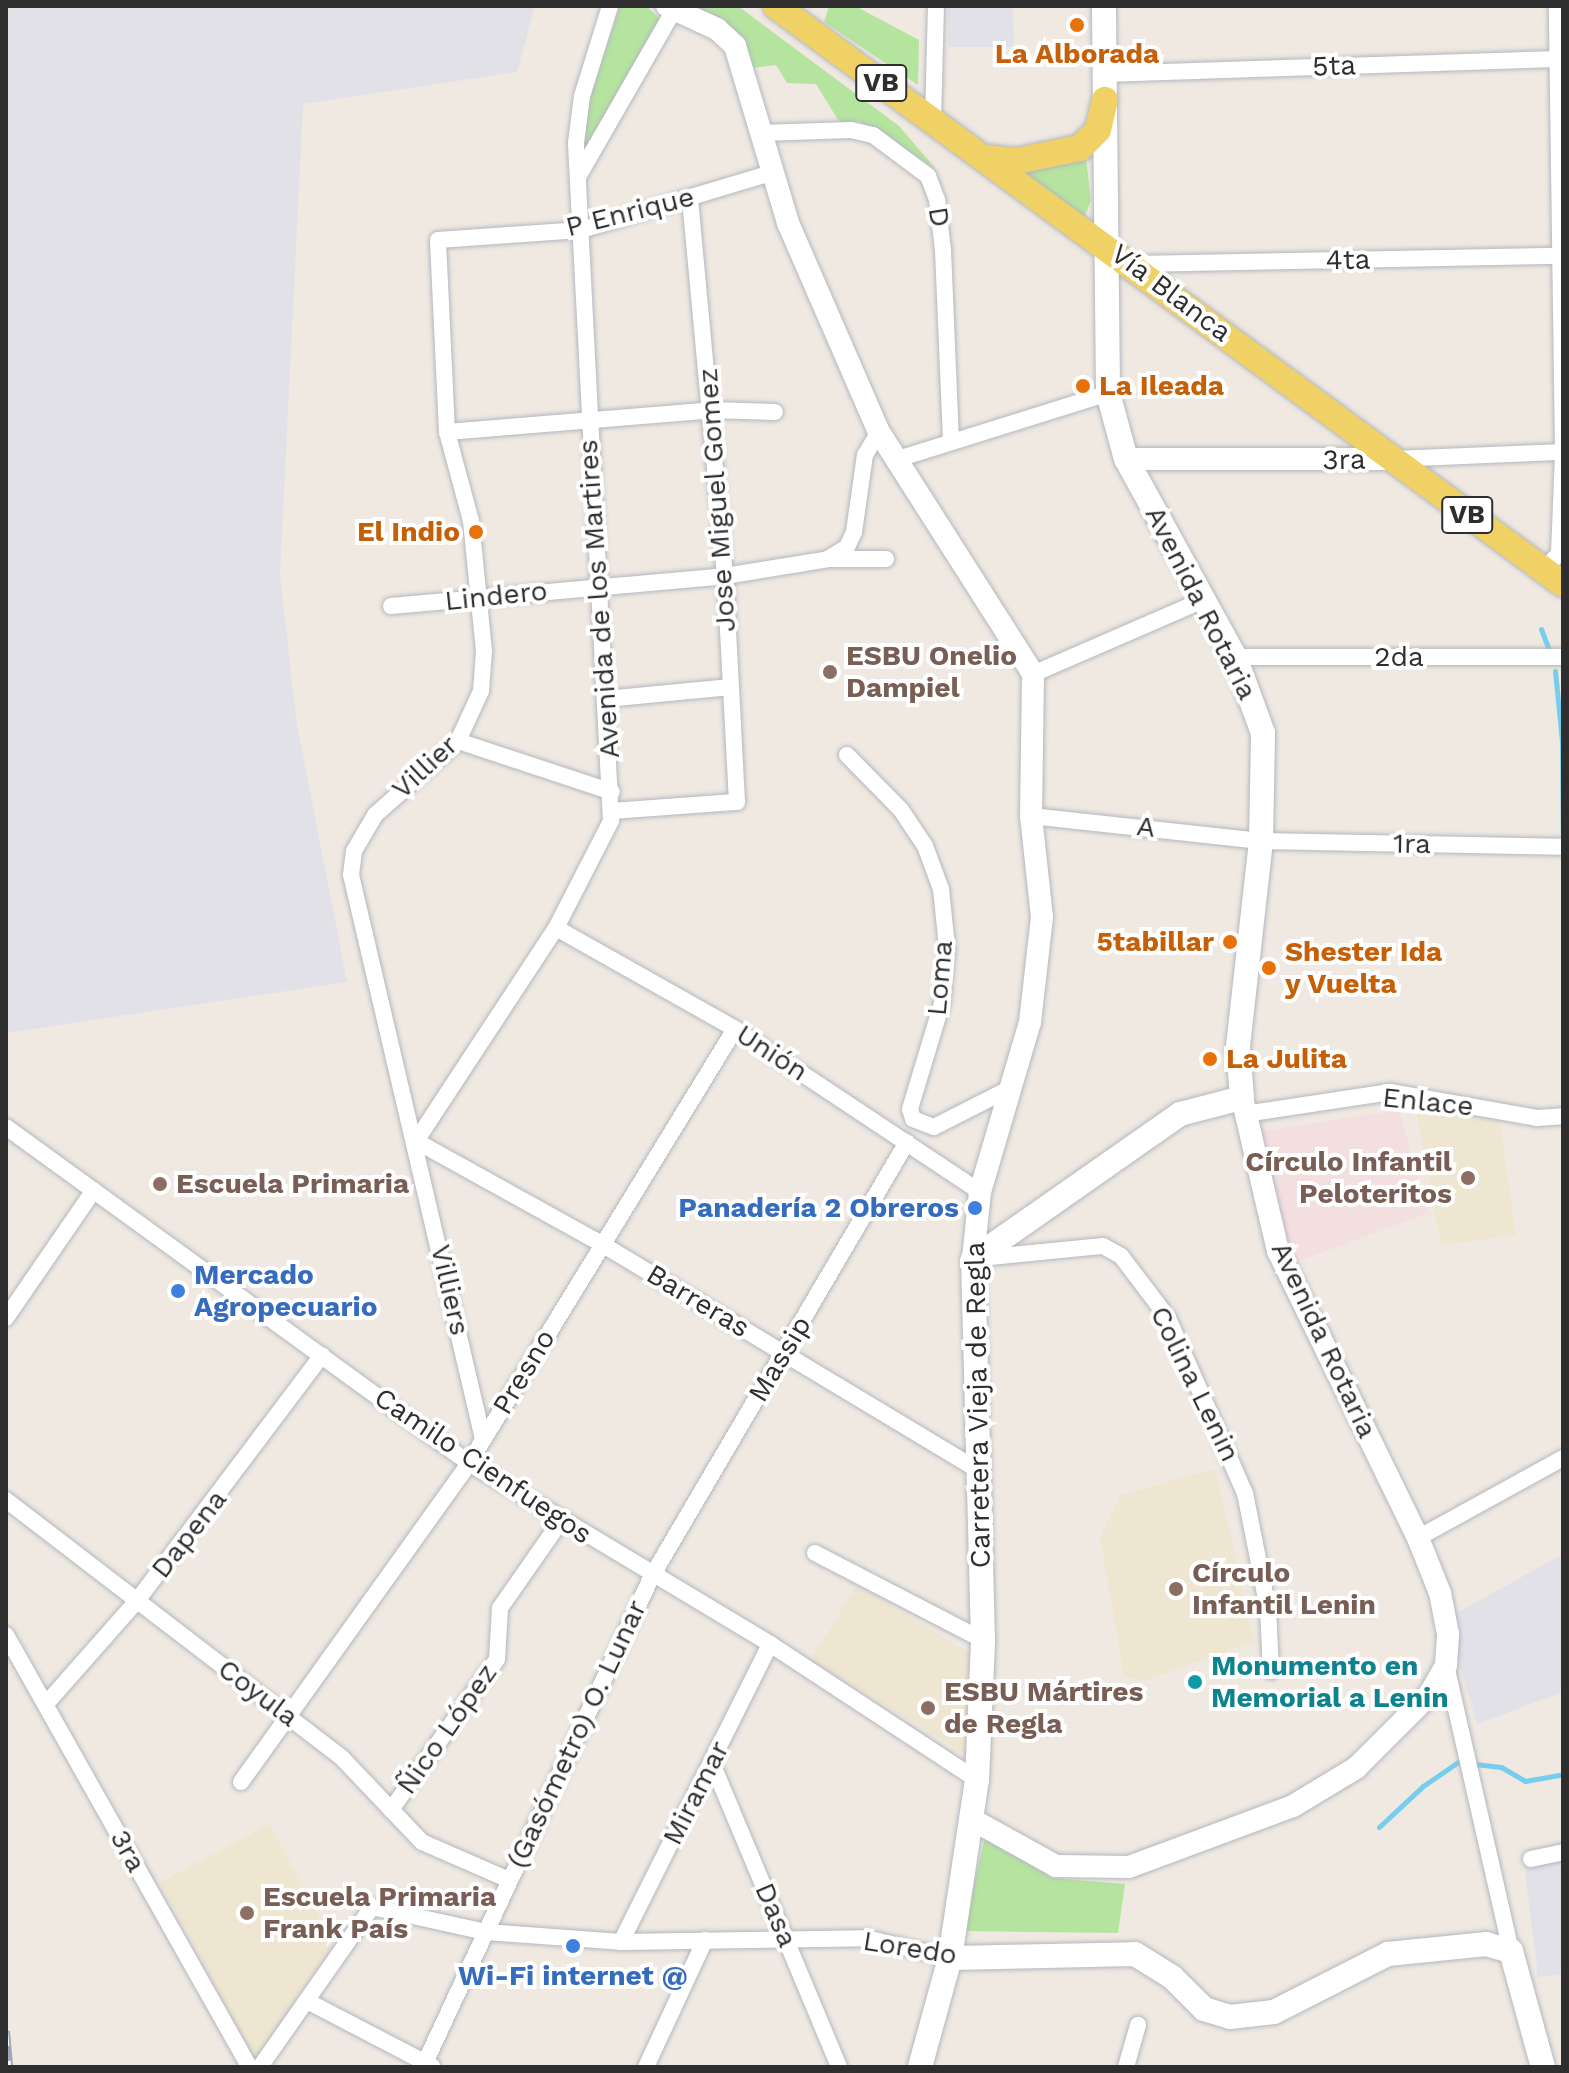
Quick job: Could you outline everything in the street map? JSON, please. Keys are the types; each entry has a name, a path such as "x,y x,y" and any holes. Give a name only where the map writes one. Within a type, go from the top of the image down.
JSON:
{"main road":[{"name":"Vía Blanca","path":"776,6 1133,264 1553,577"},
{"name":"Avenida Rotaria","path":"1104,6 1104,243 1108,393 1126,459 1235,657 1263,733 1261,841 1238,1046 1243,1106"},
{"path":"987,158 1017,161 1080,148 1098,130 1105,87"},
{"path":"1180,1114 1226,1077 1238,1046"},
{"name":"Enlace","path":"973,1259 1180,1114 1243,1106"},
{"name":"Carretera Vieja de Regla","path":"920,2067 950,1958 977,1780 983,1640 976,1469 973,1259"},
{"name":"Loredo","path":"950,1958 1111,1951 1135,1954 1172,1977 1191,2000 1230,2017 1261,2014 1388,1954 1486,1944 1511,1951"},
{"name":"Avenida Rotaria","path":"1511,1951 1543,2067"}],"street":[{"name":"Avenida de los Martires","path":"416,1141 556,928 604,842 613,811 597,586 577,177 582,96 610,6"},
{"path":"933,120 936,6"},
{"path":"1553,577 1559,553 1563,452 1557,6"},
{"path":"577,177 670,9 717,29 735,46 771,173 879,432 1033,674 1203,600"},
{"name":"5ta","path":"1105,87 1560,59"},
{"name":"D","path":"761,133 851,130 873,135 928,176 937,200 943,250 951,440"},
{"name":"P Enrique","path":"438,240 581,230 771,173"},
{"name":"Jose Miguel Gomez","path":"613,811 737,802 725,576 712,410 690,199"},
{"name":"Villier","path":"416,1141 351,875 354,851 375,815 458,741 481,691 479,598 471,521 447,432 438,240"},
{"name":"4ta","path":"1133,264 1561,256"},
{"path":"898,459 1108,393"},
{"path":"447,432 588,423 712,410 775,412"},
{"path":"829,559 847,547 854,532 865,455 879,432"},
{"name":"3ra","path":"1126,459 1391,459 1563,452"},
{"name":"Lindero","path":"391,606 725,576 829,559 886,559"},
{"name":"2da","path":"1235,657 1563,657"},
{"name":"Carretera Vieja de Regla","path":"973,1259 980,1192 1030,1022 1042,917 1031,816 1033,674"},
{"path":"606,699 730,687"},
{"path":"458,741 612,792"},
{"name":"Loma","path":"847,755 901,810 925,846 941,889 947,947 942,1003 910,1109 913,1119 934,1127 1011,1088"},
{"name":"A","path":"1031,816 1261,841"},
{"name":"1ra","path":"1261,841 1563,847"},
{"name":"Unión","path":"556,928 735,1029 980,1192"},
{"name":"Presno","path":"241,1782 469,1463 600,1243 735,1029"},
{"name":"Enlace","path":"1243,1106 1390,1092 1537,1118 1563,1116"},
{"name":"Avenida Rotaria","path":"1243,1106 1278,1251 1418,1538 1440,1593 1448,1634 1446,1665 1466,1741 1511,1951"},
{"name":"Camilo Cienfuegos","path":"6,1127 469,1463 560,1522 770,1644 977,1780"},
{"name":"Barreras","path":"416,1141 600,1243 976,1469"},
{"name":"Villiers","path":"416,1141 483,1439"},
{"name":"Massip","path":"652,1576 907,1142"},
{"path":"6,1318 12,1294 94,1190"},
{"name":"Colina Lenin","path":"973,1259 1103,1246 1121,1256 1146,1287 1168,1318 1238,1472 1268,1609 1271,1671"},
{"name":"Dapena","path":"46,1704 136,1602 322,1355"},
{"path":"1418,1538 1563,1458"},
{"name":"Coyula","path":"6,1500 342,1758 422,1842 509,1880"},
{"name":"Ñico López","path":"391,1810 497,1659 500,1608 560,1522"},
{"path":"815,1553 983,1640"},
{"name":"(Gasómetro) O. Lunar","path":"427,2066 509,1880 652,1576"},
{"name":"3ra","path":"6,1635 249,2067"},
{"name":"Miramar","path":"621,1942 770,1644"},
{"path":"973,1820 1056,1866 1083,1870 1129,1867 1179,1851 1293,1806 1356,1768 1404,1723 1446,1665"},
{"name":"Dasa","path":"712,1763 839,2067"},
{"path":"977,1780 1001,1833"},
{"path":"1531,1859 1563,1852"},
{"name":"Loredo","path":"307,2001 372,1907 486,1932 621,1942 866,1938 950,1958"},
{"path":"646,2067 705,1940"},
{"path":"260,2067 307,2001 427,2066"},
{"path":"1126,2067 1138,2025"}],"shaded area":[{"path":"6,6 535,6 517,72 303,104 280,574 296,719 347,982 6,1033"},
{"path":"948,6 1013,6 1014,47 948,47"},
{"name":"Círculo Infantil Peloteritos","path":"1415,1105 1500,1122 1516,1235 1441,1245"},
{"path":"1399,1110 1428,1213 1294,1263 1263,1131"},
{"name":"Círculo Infantil Lenin","path":"1215,1469 1255,1641 1144,1681 1124,1676 1100,1537 1121,1495"},
{"path":"1563,1554 1563,1692 1477,1724 1446,1619"},
{"name":"ESBU Mártires de Regla","path":"857,1585 969,1653 967,1755 811,1660"},
{"name":"Escuela Primaria Frank País","path":"270,1824 333,1945 254,2061 160,1882"},
{"path":"1563,1856 1563,1974 1538,1977 1524,1863"}],"green space":[{"path":"620,6 647,6 663,23 581,161 586,109"},
{"path":"677,6 738,6 899,126 936,169 859,121 840,123 816,84 787,83 776,65 753,68 747,51"},
{"path":"829,6 855,6 919,40 918,85 824,22"},
{"path":"1086,158 1091,200 1085,216 1011,169"},
{"path":"986,1833 1052,1878 1125,1884 1118,1933 963,1931"}],"waterway":[{"path":"1541,629 1550,652"},
{"path":"1555,671 1562,741 1563,862"},
{"path":"1379,1827 1423,1786 1458,1762 1501,1767 1525,1781 1563,1774"}],"railway":[{"path":"6,2031 9,2067"}],"place":[{"name":"La Alborada","path":"1077,25"},
{"name":"La Ileada","path":"1083,386"},
{"name":"El Indio","path":"476,532"},
{"name":"ESBU Onelio Dampiel","path":"830,672"},
{"name":"5tabillar","path":"1230,942"},
{"name":"Shester Ida y Vuelta","path":"1269,968"},
{"name":"La Julita","path":"1210,1059"},
{"name":"Círculo Infantil Peloteritos","path":"1468,1178"},
{"name":"Escuela Primaria","path":"160,1184"},
{"name":"Panadería 2 Obreros","path":"975,1208"},
{"name":"Mercado Agropecuario","path":"178,1291"},
{"name":"Círculo Infantil Lenin","path":"1176,1589"},
{"name":"Monumento en Memorial a Lenin","path":"1195,1682"},
{"name":"ESBU Mártires de Regla","path":"928,1708"},
{"name":"Escuela Primaria Frank País","path":"247,1913"},
{"name":"Wi-Fi internet @","path":"573,1946"}]}
